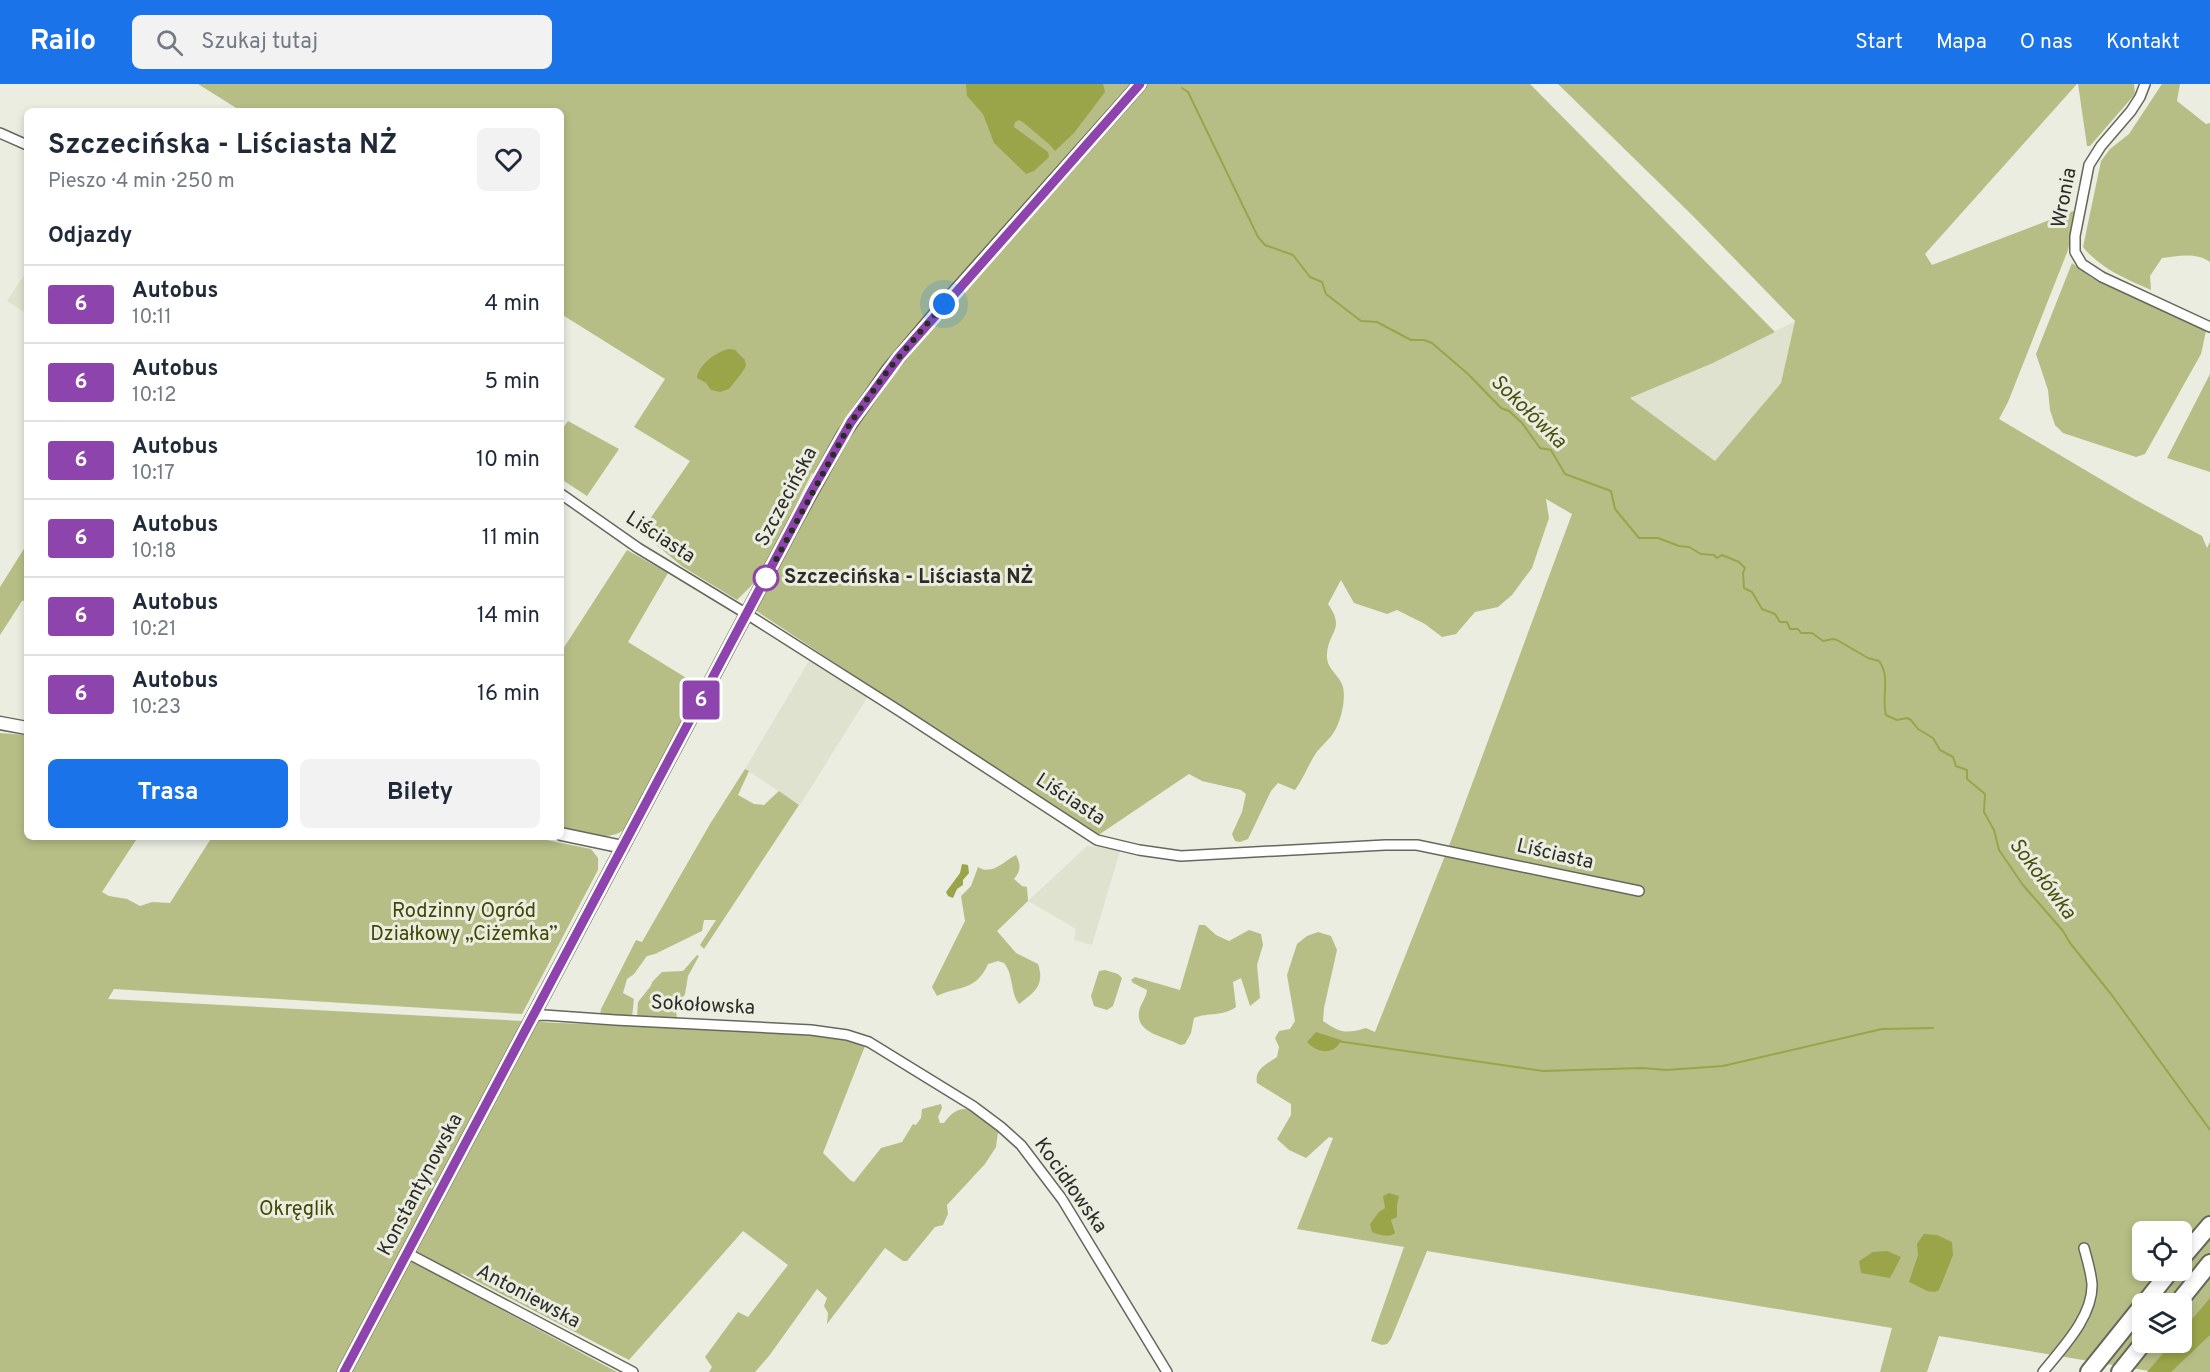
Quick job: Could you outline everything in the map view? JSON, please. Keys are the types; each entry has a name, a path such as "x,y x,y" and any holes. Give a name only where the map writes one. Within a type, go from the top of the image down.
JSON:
{"highway":[{"path":"2192,1246 2210,1225"},
{"path":"2185,1293 2210,1263"},
{"path":"2153,1293 2162,1281"},
{"path":"2089,1372 2132,1319"},
{"path":"2120,1372 2135,1353"}],"main road":[{"name":"Szczecińska","path":"533,1016 835,449 869,395 911,341 1140,84"},
{"path":"0,723 24,728"},
{"path":"564,835 623,847"},
{"name":"Konstantynowska","path":"344,1372 533,1016"}],"street":[{"name":"Wronia","path":"2145,84 2132,111 2101,146 2089,165 2075,236 2075,252 2082,264 2102,277 2210,327"},
{"path":"0,133 24,144"},
{"name":"Liściasta","path":"564,496 638,548 747,614 1102,842 1181,856 1417,845 1639,891"},
{"name":"Sokołowska","path":"533,1016 544,1014 615,1020 805,1029 847,1035 869,1042"},
{"name":"Kocidłowska","path":"869,1042 973,1106 1021,1145 1062,1199 1167,1372"},
{"path":"2043,1372 2070,1337 2091,1299 2092,1284 2084,1248"},
{"name":"Antoniewska","path":"407,1253 633,1372"}],"shaded area":[{"path":"966,84 1103,84 1105,92 1074,133 1055,151 1024,123 1019,120 1015,122 1014,127 1048,152 1049,157 1034,171 1026,174 994,143 983,114 967,96"},
{"path":"24,276 24,312 7,301"},
{"path":"1795,321 1781,383 1715,461 1630,398 1713,363"},
{"path":"730,349 735,350 745,360 746,366 729,389 720,392 711,390 706,383 697,378 698,373 709,359"},
{"path":"809,661 868,696 800,805 745,769"},
{"path":"1098,844 1120,851 1092,945 1074,940 1076,929 1028,901 1087,846 1095,847"},
{"path":"962,864 968,865 969,873 953,898 946,892 960,873"},
{"path":"1316,1032 1341,1040 1330,1051 1315,1049 1307,1042"},
{"path":"1389,1193 1399,1196 1397,1217 1391,1220 1395,1233 1384,1236 1372,1232 1370,1224 1385,1208 1383,1196"},
{"path":"1924,1234 1937,1235 1952,1242 1953,1255 1939,1290 1935,1292 1927,1291 1909,1282 1918,1255 1917,1244"},
{"path":"1887,1251 1901,1257 1890,1278 1861,1273 1859,1261 1873,1252"},
{"path":"2210,1298 2210,1335 2192,1352 2192,1319"},
{"path":"2163,1353 2191,1353 2171,1372 2147,1372"}],"green space":[{"path":"198,84 1530,84 1775,332 1713,363 1630,398 1715,461 1781,383 1795,321 1693,216 1558,84 2077,84 1925,254 1932,265 2073,211 2076,213 2068,250 2008,402 1999,419 2134,499 2202,536 2207,548 2210,542 2210,1372 2155,1372 1939,1336 1927,1372 1880,1372 1892,1328 1427,1251 1391,1339 1387,1344 1382,1345 1371,1341 1404,1247 1297,1229 1333,1138 1329,1137 1306,1158 1289,1150 1277,1139 1291,1115 1291,1104 1257,1083 1257,1074 1262,1067 1277,1057 1279,1047 1275,1038 1279,1031 1290,1029 1295,1021 1287,975 1297,944 1307,936 1318,932 1331,936 1337,950 1323,1021 1343,1031 1366,1028 1375,1032 1452,838 1572,514 1546,499 1549,518 1532,568 1512,595 1498,607 1475,612 1456,634 1442,637 1425,624 1397,610 1387,614 1354,603 1341,580 1328,604 1336,625 1327,655 1327,660 1344,692 1339,722 1332,735 1316,753 1295,790 1278,783 1271,791 1248,839 1235,841 1232,834 1242,812 1246,794 1241,790 1202,781 1189,774 1097,836 755,610 823,479 812,473 758,579 737,600 683,567 641,532 690,461 634,427 665,379 564,316 564,108 236,108"},
{"path":"2078,84 2134,84 2135,94 2090,146 2087,146"},
{"path":"2162,84 2180,84 2177,101 2206,124 2210,123 2210,262 2193,256 2162,258 2150,276 2151,290 2106,267 2083,247 2101,161 2110,149 2129,134"},
{"path":"2072,263 2092,278 2206,331 2201,354 2145,454 2136,457 2063,433 2055,425 2050,410 2048,390 2036,354"},
{"path":"2210,374 2210,472 2167,458"},
{"path":"568,421 619,449 587,496 564,481 564,427"},
{"path":"24,549 24,601 0,635 0,587"},
{"path":"627,550 668,573 628,642 701,687 626,828 619,833 595,836 564,829 564,647"},
{"name":"Okręglik","path":"0,733 24,735 24,840 136,840 102,892 109,896 127,899 140,906 152,902 170,903 210,840 547,840 591,849 598,858 598,870 522,1014 114,989 108,999 779,1032 837,1038 865,1046 823,1153 854,1182 881,1148 902,1142 913,1124 916,1125 921,1118 922,1109 941,1104 942,1108 938,1117 940,1123 944,1123 958,1110 965,1109 978,1114 998,1132 996,1147 985,1164 947,1205 948,1214 943,1225 935,1227 907,1261 903,1261 885,1248 827,1324 828,1313 824,1306 827,1298 817,1289 755,1372 709,1372 712,1367 705,1357 738,1312 748,1317 788,1265 743,1231 629,1360 461,1273 454,1284 617,1372 0,1372"},
{"path":"745,769 749,771 738,795 754,804 764,805 779,791 799,805 704,949 700,945 716,920 704,920 702,931 647,956 634,974 627,979 623,993 634,999 632,1017 600,1015 636,940 642,942 710,824"},
{"path":"1016,855 1020,867 1014,879 1027,887 1028,901 997,931 1016,953 1038,964 1040,977 1037,987 1019,1004 1007,968 1004,963 998,961 988,964 973,983 937,996 932,987 965,921 961,896 971,886 978,867 993,869"},
{"path":"1199,925 1205,925 1216,935 1229,941 1249,930 1261,934 1263,945 1257,965 1260,998 1250,1006 1241,978 1233,982 1236,1007 1226,1012 1194,1018 1191,1033 1185,1044 1180,1045 1147,1030 1142,1025 1139,1012 1147,990 1131,980 1135,977 1180,990"},
{"path":"697,955 699,956 688,976 685,994 676,1010 677,1018 637,1017 638,1002 653,981 662,972 683,971"},
{"path":"1105,970 1118,974 1122,978 1113,1006 1107,1010 1094,1006 1091,996 1099,971"}],"waterway":[{"name":"Sokołówka","path":"1182,88 1188,92 1258,237 1265,245 1293,255 1310,277 1322,282 1326,294 1361,321 1377,322 1411,340 1424,340 1432,343 1468,374 1501,408 1509,411 1522,423 1540,448 1551,450 1565,474 1611,491 1615,509 1639,538 1658,538 1679,546 1689,547 1701,554 1714,555 1717,558 1722,555 1739,562 1745,568 1744,588 1752,592 1762,609 1775,614 1780,622 1787,622 1790,629 1798,629 1801,633 1812,633 1823,641 1837,640 1868,658 1879,661 1883,667 1885,680 1886,715 1897,720 1907,718 1911,720 1918,729 1933,738 1940,750 1953,757 1956,766 1967,770 1967,779 1985,794 1984,812 1994,830 1999,850 2023,885 2063,931 2111,994 2210,1130"},
{"path":"1337,1041 1543,1071 1643,1068 1666,1070 1723,1066 1882,1029 1933,1028"}],"bus line":[{"name":"6","path":"344,1372 811,492 851,422 911,341 1140,84"}],"place":[{"name":"Szczecińska - Liściasta NŻ","path":"766,578"}],"route":[{"path":"766,578 851,422 888,370 944,304"}],"park label":[{"name":"Rodzinny Ogród Działkowy „Ciżemka”","path":"464,924"}]}
